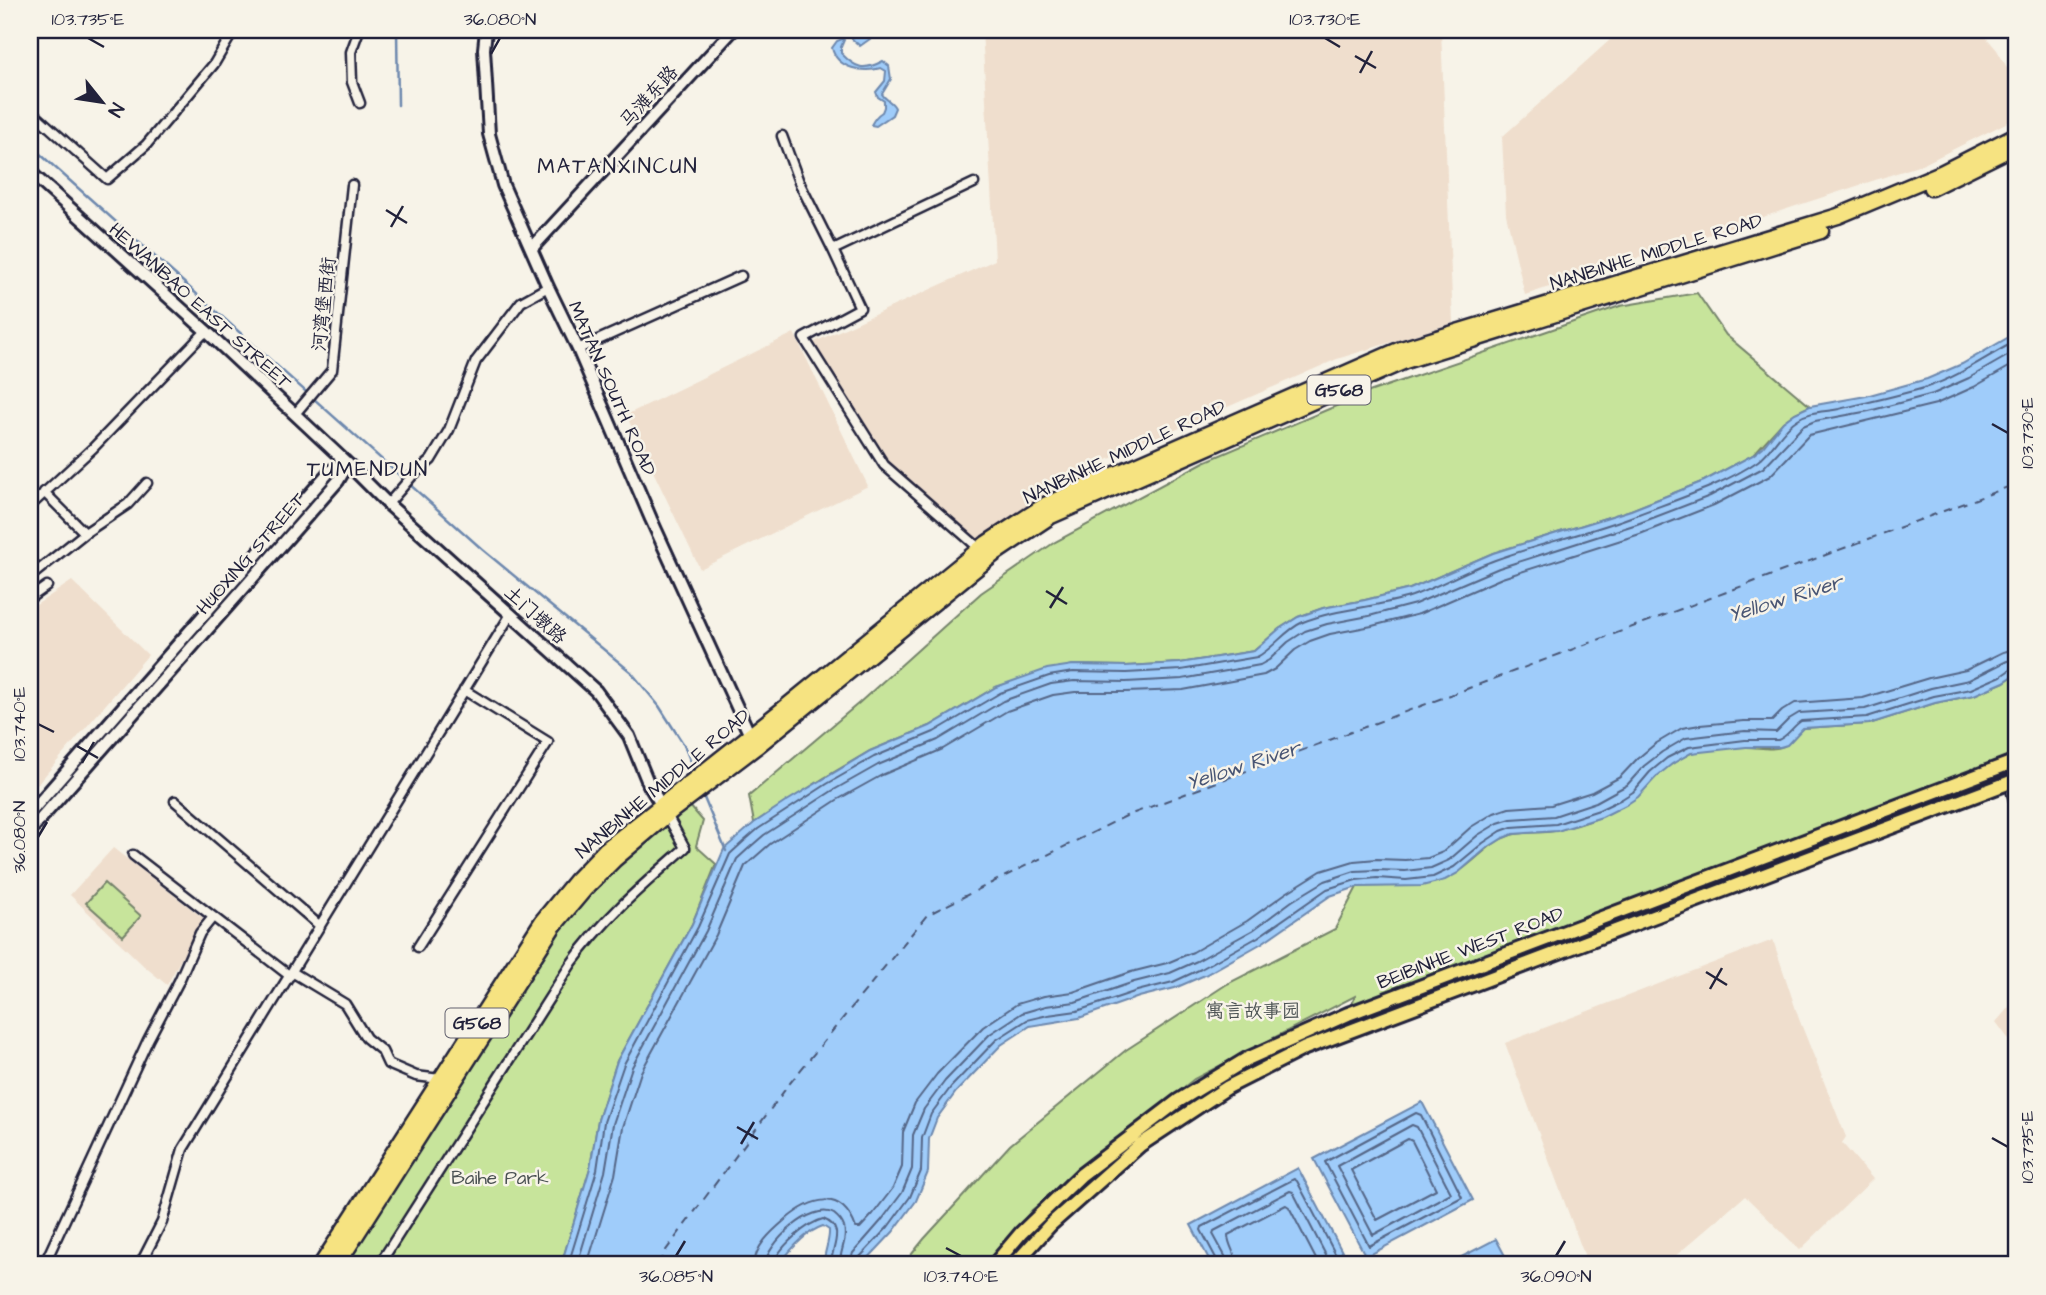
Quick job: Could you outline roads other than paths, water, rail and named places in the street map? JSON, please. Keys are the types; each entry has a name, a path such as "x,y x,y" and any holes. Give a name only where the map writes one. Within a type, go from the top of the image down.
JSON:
{"highway":[{"name":"NANBINHE MIDDLE ROAD","path":"753,741 782,710 980,549 1045,505 1401,349 1838,216 1941,173 2016,135"},
{"name":"NANBINHE MIDDLE ROAD","path":"321,1265 542,920 605,850 664,810 994,554 1051,516 1405,361 1839,226 1947,182 2016,146"},
{"name":"NANBINHE MIDDLE ROAD","path":"337,1265 553,928 585,889 664,810"}],"main road":[{"name":"BEIBINHE WEST ROAD","path":"994,1265 1021,1233 1081,1175 1178,1101 1247,1059 1348,1014 2016,761"},
{"name":"BEIBINHE WEST ROAD","path":"1014,1265 1050,1225 1140,1145 1228,1087 1304,1048 2016,780"}],"street":[{"path":"30,110 107,179 146,145 214,64 234,30"},
{"path":"359,30 351,51 352,82 360,103"},
{"name":"MATAN SOUTH ROAD","path":"486,30 484,49 489,134 503,185 753,741"},
{"name":"马滩东路","path":"532,248 733,30"},
{"path":"782,136 799,182 860,308 804,338 884,465 980,549"},
{"name":"HEWANBAO EAST STREET","path":"30,172 348,464"},
{"path":"834,250 974,183"},
{"name":"河湾堡西街","path":"295,414 332,370 352,185"},
{"path":"578,349 741,276"},
{"path":"388,504 413,475 431,460 449,430 476,361 521,302 548,287"},
{"path":"30,506 93,448 206,331"},
{"name":"土门墩路","path":"348,464 388,504 596,691 629,736 649,785 664,810"},
{"name":"HUOXING STREET","path":"30,813 330,471 348,464"},
{"name":"HUOXING STREET","path":"30,831 338,481 348,464"},
{"path":"30,577 85,533 128,504 147,484"},
{"path":"44,492 85,533"},
{"path":"30,598 47,586"},
{"path":"140,1265 162,1222 183,1149 511,614"},
{"path":"418,947 548,742 464,690"},
{"path":"2012,793 2016,807"},
{"path":"175,801 320,926"},
{"path":"379,1265 590,938 620,905 685,848 664,810"},
{"path":"133,855 291,974 345,1004 366,1038 382,1051 388,1064 416,1076 440,1079"},
{"path":"44,1265 148,1040 200,933 213,917"}],"water":[{"path":"855,30 878,30 877,34 860,46 852,39"},
{"path":"842,39 841,53 856,65 865,67 883,61 889,66 891,79 882,94 895,108 892,115 876,126 871,125 882,112 884,101 876,92 885,81 886,71 881,68 852,68 839,61 832,48"},
{"name":"Yellow River","path":"2016,333 2016,674 2004,682 1974,695 1935,703 1869,724 1803,728 1787,745 1780,747 1746,747 1691,753 1656,777 1638,797 1602,817 1557,831 1513,834 1503,838 1445,880 1422,886 1357,887 1330,896 1262,943 1205,975 1175,988 1139,997 1079,1018 1030,1026 1001,1045 956,1092 937,1118 929,1139 928,1172 916,1201 893,1232 862,1265 824,1265 829,1230 823,1226 804,1237 779,1265 561,1265 590,1168 598,1120 617,1061 692,924 724,849 754,823 787,801 870,751 930,726 996,687 1047,669 1073,665 1180,663 1254,651 1279,629 1298,617 1323,608 1410,589 1493,553 1631,510 1704,481 1753,455 1783,422 1795,413 1810,406 1866,396 1927,379 1962,364"},
{"path":"1422,1102 1473,1200 1366,1257 1314,1159"},
{"path":"1298,1168 1349,1265 1212,1265 1191,1225"},
{"path":"1496,1239 1510,1265 1446,1265"}],"waterway":[{"path":"397,30 398,105"},
{"path":"30,145 483,550 631,672 659,706 684,745 695,773"},
{"path":"702,793 726,851"}],"district":[{"name":"MATANXINCUN","path":"618,166"},
{"name":"TUMENDUN","path":"368,469"}],"park label":[{"name":"寓言故事园","path":"1253,1010"},
{"name":"Baihe Park","path":"500,1177"}]}
